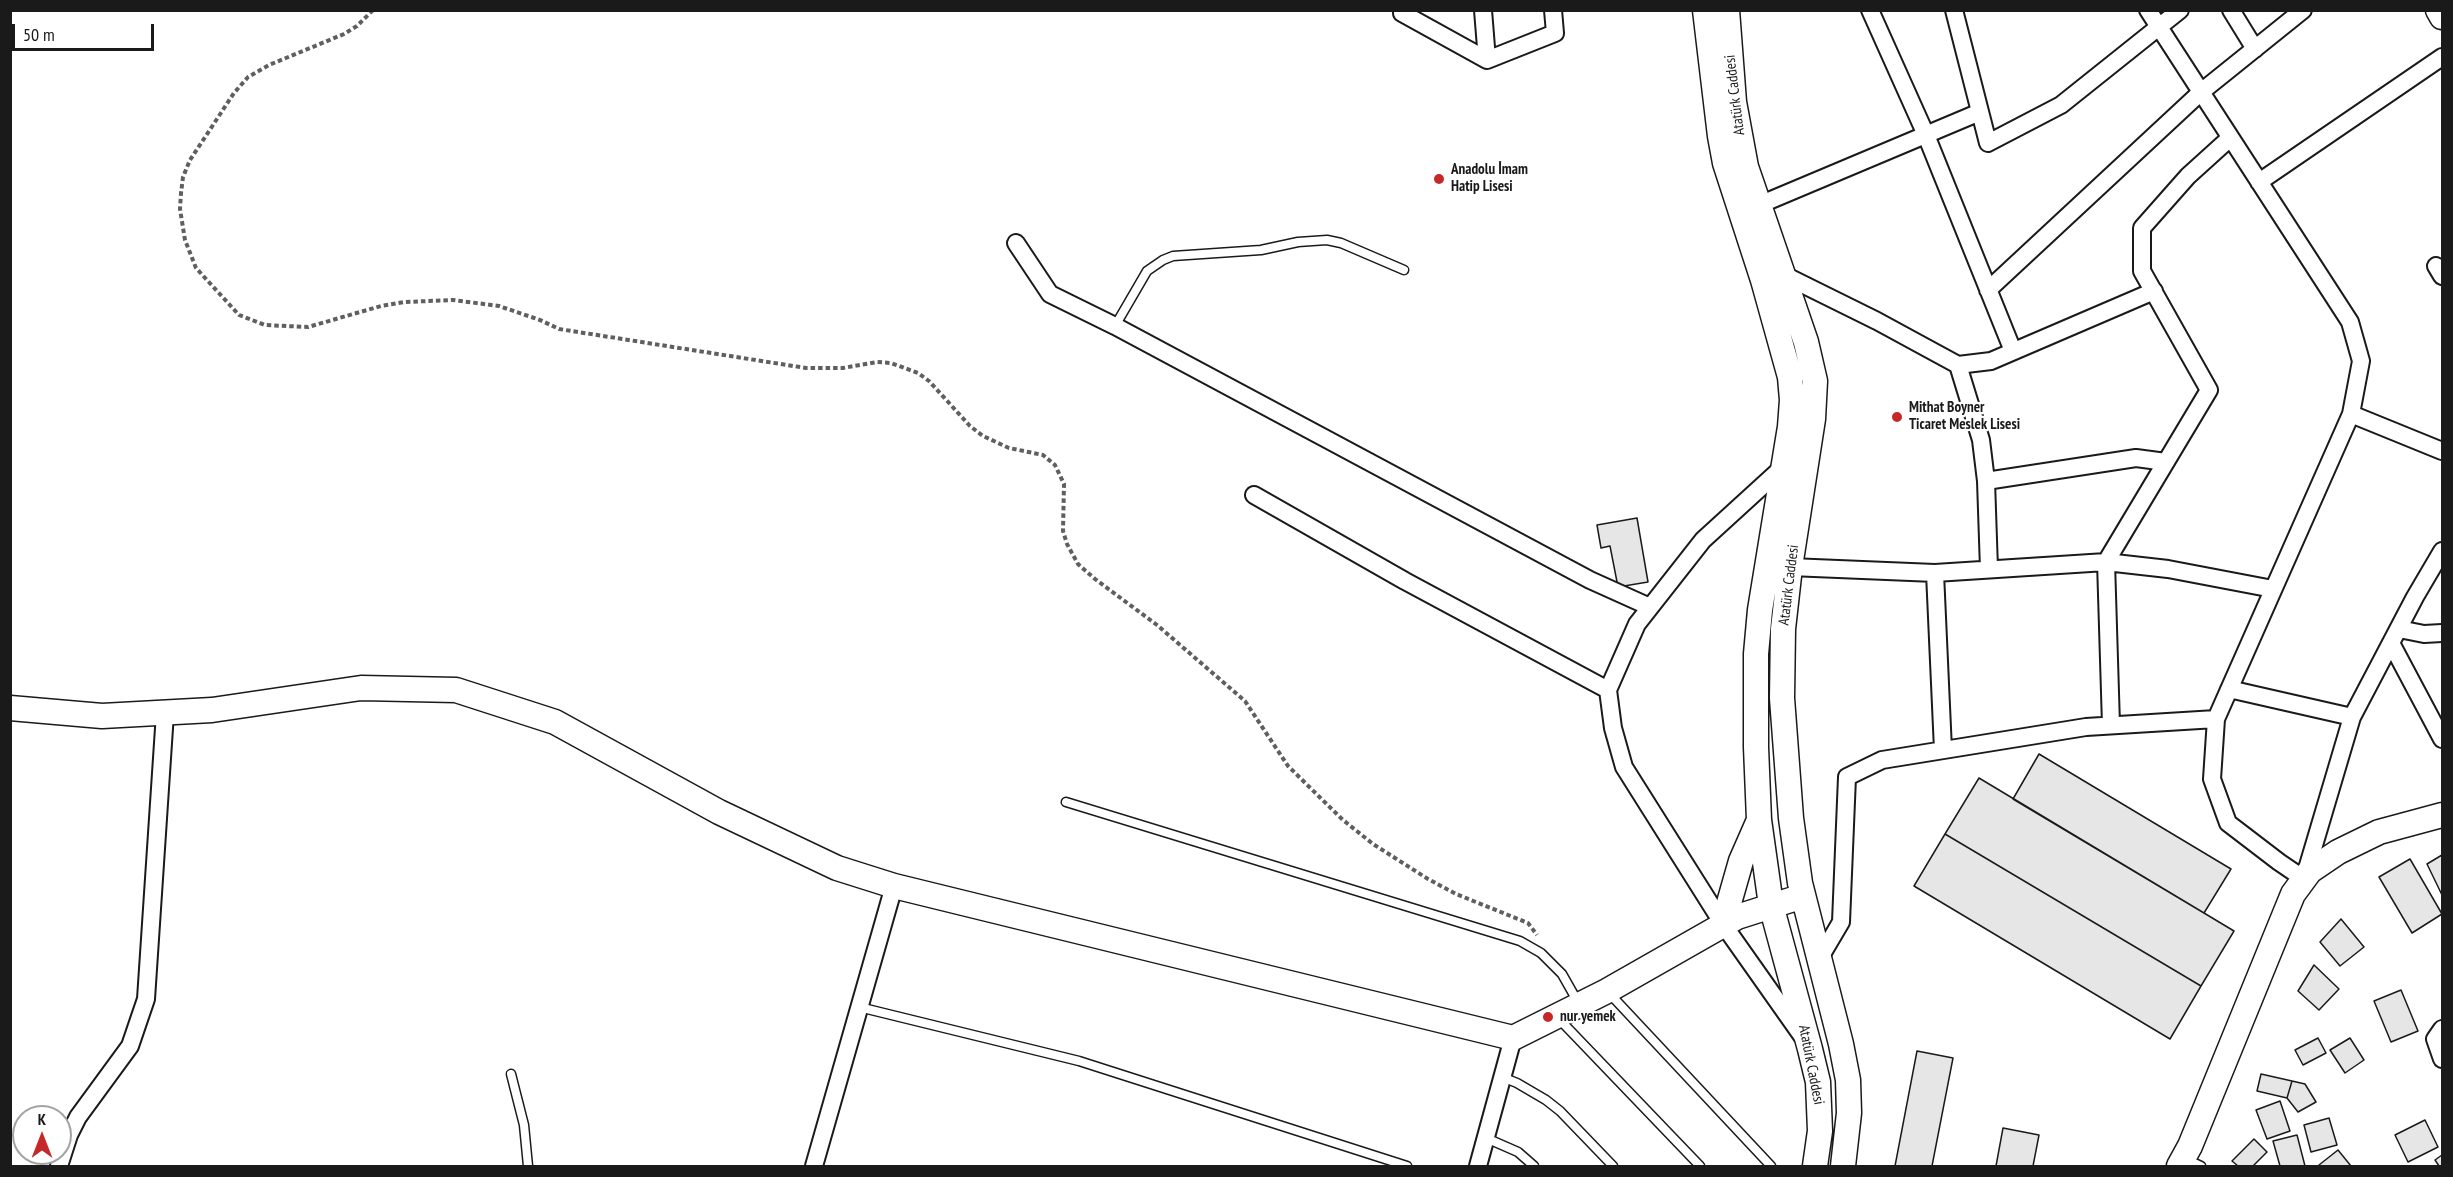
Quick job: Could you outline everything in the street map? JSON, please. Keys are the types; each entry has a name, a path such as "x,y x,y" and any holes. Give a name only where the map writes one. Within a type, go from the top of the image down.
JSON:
{"main road":[{"path":"2438,10 2442,17"},
{"name":"Atatürk Caddesi","path":"1725,12 1737,128 1746,167 1812,363 1815,398 1783,629 1782,698 1791,819 1803,896 1848,1080 1849,1113 1843,1167"},
{"name":"Atatürk Caddesi","path":"1725,12 1719,128 1725,163 1773,313 1790,377 1792,400 1790,427 1761,601 1756,654 1759,820 1770,905 1810,1049 1820,1105 1820,1131 1815,1167"},
{"path":"10,708 102,716 212,710 361,688 456,690 555,722 719,812 837,868 894,886 1513,1038 1607,991 1737,917 1803,896"},
{"path":"2188,1164 2293,894 2310,871 2338,852 2379,832 2442,815"},
{"path":"1723,924 1741,861 1759,820"}],"street":[{"path":"1402,10 1402,13 1487,60"},
{"path":"1483,10 1487,60"},
{"path":"1487,60 1555,33 1553,10"},
{"path":"1870,10 1926,135 2013,351"},
{"path":"1954,10 1988,143 2061,105 2180,10"},
{"path":"2148,10 2350,322 2361,361 2350,414 2216,719 2212,779 2228,823 2304,879 2352,717 2442,551"},
{"path":"2231,10 2255,49"},
{"path":"1988,290 2201,92 2303,10"},
{"path":"2259,182 2442,57"},
{"path":"1759,205 1980,112"},
{"path":"2111,725 2106,562 2209,390 2142,271 2142,228 2188,176 2230,138"},
{"path":"1016,243 1050,294 1115,326 1590,580 1650,607"},
{"path":"1784,275 1877,321 1958,365 1991,361 2154,291"},
{"path":"1958,365 1981,440 1986,481 1989,569"},
{"path":"2350,414 2442,451"},
{"path":"1986,481 2136,458 2166,462"},
{"path":"1783,467 1703,540 1636,624 1608,690 1613,728 1624,767 1723,924 1810,1049"},
{"path":"1254,495 1405,581 1608,690"},
{"path":"1790,567 1935,573 2106,562 2168,569 2273,589"},
{"path":"1935,573 1943,750"},
{"path":"2395,636 2442,633"},
{"path":"2395,636 2442,739"},
{"path":"2229,688 2352,717"},
{"path":"59,1167 69,1135 78,1117 130,1046 146,999 165,712"},
{"path":"1818,961 1841,922 1847,777 1882,760 2086,727 2216,719"},
{"path":"814,1167 894,886"},
{"path":"2442,1029 2435,1039 2442,1059"},
{"path":"1478,1167 1513,1038"}],"lane":[{"path":"1115,326 1148,271 1173,256 1261,250 1298,242 1327,240 1341,243 1404,270"},
{"path":"1066,802 1520,941 1541,953 1562,974 1579,1005"},
{"path":"1607,991 1771,1167"},
{"path":"859,1007 1079,1061 1407,1167"},
{"path":"1557,1016 1700,1167"},
{"path":"511,1074 524,1125 528,1167"},
{"path":"1502,1077 1546,1100 1613,1167"},
{"path":"1486,1138 1518,1152 1534,1167"}],"path":[{"path":"373,10 357,26 344,34 269,65 248,77 234,93 190,160 183,177 180,209 185,240 196,268 240,315 272,326 308,327 381,306 405,302 453,300 499,306 559,329 806,368 843,368 877,362 898,365 918,373 929,381 970,426 983,436 1009,448 1043,455 1055,465 1064,484 1063,531 1078,564 1157,625 1245,702 1288,766 1314,794 1350,826 1400,862 1456,894 1528,922 1538,936 1541,953"}],"building":[{"path":"1637,518 1648,582 1618,587 1610,546 1601,548 1597,525"},
{"path":"2039,754 2231,869 2204,913 2013,799"},
{"path":"1979,778 2234,931 2201,986 1945,834"},
{"path":"1945,834 2201,986 2170,1039 1914,886"},
{"path":"2442,855 2442,895 2427,864"},
{"path":"2410,859 2442,914 2412,933 2379,877"},
{"path":"2341,919 2364,947 2340,966 2320,942"},
{"path":"2314,965 2339,989 2319,1010 2298,991"},
{"path":"2401,990 2418,1031 2391,1042 2374,1001"},
{"path":"2318,1038 2326,1053 2303,1065 2295,1050"},
{"path":"2350,1038 2364,1060 2345,1073 2330,1050"},
{"path":"1917,1051 1953,1058 1932,1166 1895,1166"},
{"path":"2261,1074 2292,1081 2287,1098 2257,1091"},
{"path":"2292,1081 2305,1084 2316,1102 2298,1112 2287,1098"},
{"path":"2280,1101 2290,1131 2267,1139 2256,1110"},
{"path":"2329,1118 2337,1145 2311,1152 2304,1125"},
{"path":"2425,1120 2438,1147 2408,1162 2395,1135"},
{"path":"2003,1128 2039,1135 2033,1166 1996,1166"},
{"path":"2297,1135 2305,1166 2280,1166 2273,1141"},
{"path":"2254,1139 2267,1152 2253,1166 2238,1166 2232,1161"},
{"path":"2338,1150 2351,1166 2319,1165"},
{"path":"2442,1155 2442,1166 2439,1166 2435,1160"}],"place":[{"name":"Anadolu İmam Hatip Lisesi","path":"1439,179"},
{"name":"Mithat Boyner Ticaret Meslek Lisesi","path":"1897,417"},
{"name":"nur yemek","path":"1548,1017"}]}
